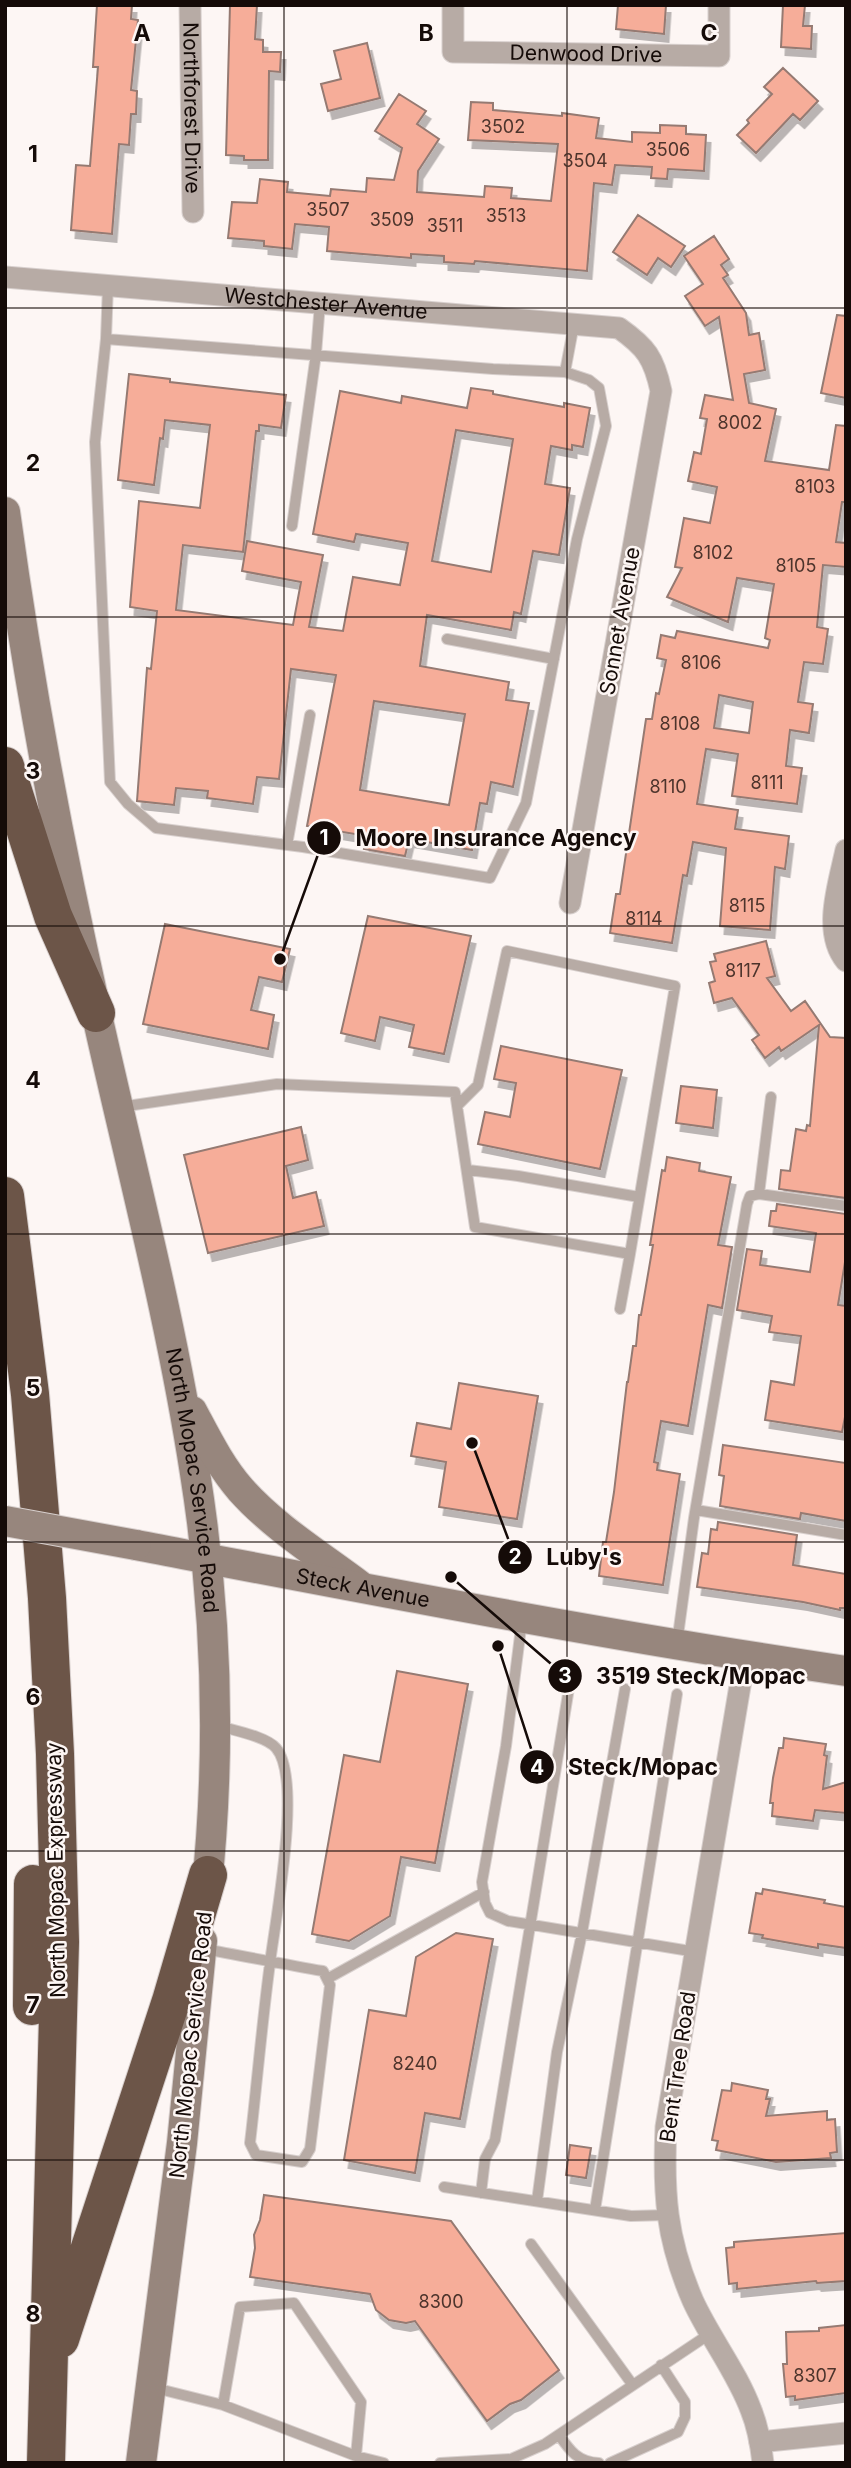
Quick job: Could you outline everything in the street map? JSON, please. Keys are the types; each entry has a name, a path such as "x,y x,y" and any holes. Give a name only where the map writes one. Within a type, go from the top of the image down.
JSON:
{"highway":[{"path":"5,766 53,916 96,1013"},
{"name":"North Mopac Expressway","path":"5,1196 31,1408 47,1598 55,1754 60,1942 46,2463"},
{"path":"5,1413 21,1605 33,1892 32,2045 20,2463"},
{"path":"48,2375 171,2001 208,1875"}],"main road":[{"name":"North Mopac Service Road","path":"5,512 19,609 77,925 180,1388 206,1558 215,1752 208,1875 182,2143 141,2463"},
{"path":"180,1388 220,1462 241,1490 290,1534 365,1589"},
{"name":"Steck Avenue","path":"5,1521 365,1589 745,1656 846,1671"}],"street":[{"name":"Northforest Drive","path":"190,5 192,212"},
{"name":"Denwood Drive","path":"453,5 453,52 719,56 719,5"},
{"name":"Westchester Avenue","path":"5,277 620,328 640,343"},
{"name":"Sonnet Avenue","path":"570,903 661,391 656,369 640,343"},
{"path":"846,850 834,929 839,952 846,961"},
{"name":"Bent Tree Road","path":"745,1656 666,2127 664,2180 670,2239 693,2301 751,2410 762,2452"},
{"path":"762,2452 846,2433"}],"lane":[{"path":"106,339 493,369 565,372 589,380 599,388 606,426 578,539 526,803 489,878 287,845 156,828 128,804 110,782 95,442 106,339 108,285"},
{"path":"292,526 316,354 320,303"},
{"path":"565,372 574,324"},
{"path":"447,639 554,659"},
{"path":"287,845 310,715"},
{"path":"457,1105 478,1085 507,951 674,986 620,1309"},
{"path":"118,1108 277,1084 455,1092 475,1227 630,1254"},
{"path":"759,1194 771,1097"},
{"path":"468,1170 518,1175 639,1197"},
{"path":"677,1644 696,1510 750,1196 759,1194 846,1206"},
{"path":"696,1510 846,1535"},
{"path":"523,1617 506,1746 482,1882 490,1913 508,1921 696,1952"},
{"path":"481,2193 485,2160 495,2140 569,1688"},
{"path":"537,2202 558,2052 625,1689"},
{"path":"595,2210 677,1694"},
{"path":"201,1948 270,1961 323,1971 330,1985 310,2148 302,2162 256,2155 250,2143 270,1961 282,1886 287,1810 285,1773 276,1748 267,1741 214,1724"},
{"path":"327,1979 484,1892"},
{"path":"444,2187 631,2216 668,2215"},
{"path":"531,2244 632,2384"},
{"path":"223,2405 240,2307 294,2303 361,2402 356,2456"},
{"path":"440,2463 511,2459 545,2444 711,2333"},
{"path":"610,2463 678,2432 682,2425 685,2402 661,2365"},
{"path":"151,2386 223,2405 356,2456 384,2463"},
{"path":"559,2435 572,2454 588,2462 599,2463"}],"building":[{"path":"97,5 132,5 131,19 138,20 131,90 137,91 136,114 131,114 129,145 119,144 112,234 71,230 76,165 90,166 98,67 93,67"},
{"path":"230,5 257,5 255,39 263,40 263,52 281,52 280,72 269,71 268,160 244,160 244,156 226,155"},
{"path":"618,5 666,5 664,34 616,29"},
{"path":"783,5 805,5 803,26 812,26 811,49 781,47"},
{"path":"367,43 380,98 328,111 321,84 341,79 334,51"},
{"path":"783,68 818,101 800,120 793,114 756,153 737,135 749,123 747,120 772,94 764,87"},
{"path":"399,94 426,111 417,124 439,139 418,171 417,192 484,197 485,186 512,188 511,198 551,201 558,144 468,140 471,102 493,103 493,110 562,116 562,113 599,118 596,138 632,142 632,132 660,133 660,125 686,126 686,134 706,135 704,171 668,169 667,179 651,178 652,167 615,165 612,185 594,183 587,271 475,261 474,264 444,262 444,256 411,254 411,258 327,251 329,227 295,224 292,249 264,246 264,241 228,238 232,202 257,203 260,179 288,182 287,192 330,196 331,189 366,192 367,178 394,180 402,148 375,131"},
{"path":"638,215 685,246 671,267 658,258 647,275 613,252"},
{"path":"714,236 729,259 721,265 728,275 723,278 746,313 749,335 759,333 765,370 744,374 749,403 776,409 765,461 829,470 836,425 846,426 846,502 842,502 836,542 846,543 846,567 823,565 817,627 828,629 823,664 804,662 798,702 813,704 809,733 790,730 786,766 802,768 797,804 732,796 738,754 706,749 697,804 738,810 735,829 789,836 785,869 775,867 770,930 720,926 726,848 693,842 687,876 683,875 672,943 610,933 616,894 620,894 646,719 652,719 656,693 659,694 666,660 657,658 661,635 675,638 677,631 768,648 770,640 765,638 774,584 737,578 728,622 667,597 682,568 675,567 684,518 710,523 717,487 688,481 694,452 701,454 707,419 700,418 705,395 733,400 719,317 705,326 685,296 703,284 684,256","holes":["719,695 753,702 749,733 714,728"]},
{"path":"837,315 846,316 846,398 821,393"},
{"path":"129,374 170,379 170,382 286,395 281,428 259,425 259,431 256,431 243,552 183,545 176,610 293,625 301,582 242,571 247,541 323,555 309,627 343,631 353,577 400,585 408,543 356,534 354,542 313,534 340,391 401,403 402,396 467,408 471,388 564,407 564,403 590,408 583,447 572,445 572,450 551,446 545,484 570,488 559,555 533,551 521,614 514,612 511,630 427,615 420,666 509,682 506,700 529,703 513,787 491,782 487,804 480,803 472,850 409,839 405,856 364,849 367,836 307,826 336,675 291,669 279,779 257,777 253,804 207,798 208,791 176,788 174,805 137,801 147,668 151,669 157,611 130,607 139,501 200,508 210,425 165,420 154,485 118,480","holes":["456,430 513,439 491,572 432,561","374,701 465,714 449,805 360,790"]},
{"path":"368,916 471,936 444,1054 409,1047 414,1025 380,1017 375,1041 341,1033"},
{"path":"165,924 290,949 282,982 259,977 251,1010 274,1015 268,1049 143,1024"},
{"path":"766,941 775,976 767,978 791,1011 805,1001 830,1037 846,1038 846,1198 779,1189 781,1170 790,1171 796,1129 806,1131 807,1125 810,1126 819,1025 781,1051 779,1047 765,1058 752,1040 759,1035 732,998 714,1003 709,983 715,981 710,962 716,961 714,954"},
{"path":"501,1046 622,1070 600,1169 478,1144 485,1112 510,1117 516,1083 494,1079"},
{"path":"681,1086 717,1090 713,1128 676,1123"},
{"path":"301,1127 308,1160 286,1166 293,1198 316,1192 324,1226 208,1253 184,1155"},
{"path":"667,1157 700,1163 699,1171 731,1177 718,1245 732,1247 722,1308 708,1305 688,1426 661,1421 654,1462 658,1463 657,1470 680,1474 663,1585 599,1576 614,1492 627,1382 633,1346 636,1346 639,1315 653,1245 650,1245 662,1170 665,1171"},
{"path":"777,1204 846,1214 846,1256 838,1305 846,1306 846,1412 842,1432 765,1420 771,1381 794,1385 801,1336 769,1332 772,1316 737,1310 747,1249 762,1251 760,1265 810,1272 816,1233 769,1226 771,1211 776,1211"},
{"path":"459,1383 538,1396 517,1519 439,1507 446,1462 411,1456 417,1423 451,1429"},
{"path":"723,1445 846,1463 846,1521 801,1513 800,1519 720,1506 724,1476 719,1475"},
{"path":"718,1522 797,1535 793,1565 846,1574 846,1608 840,1610 697,1587 702,1553 708,1554 711,1529 717,1530"},
{"path":"397,1671 468,1684 435,1863 401,1857 390,1916 349,1941 312,1934 344,1755 380,1762"},
{"path":"784,1738 826,1744 823,1789 846,1782 846,1813 815,1810 813,1821 772,1816 773,1803 770,1803 773,1778 779,1748 783,1748"},
{"path":"763,1889 825,1900 824,1903 846,1907 846,1948 818,1944 818,1948 762,1938 763,1935 749,1933 756,1893 762,1894"},
{"path":"456,1933 493,1939 460,2119 425,2113 415,2173 344,2160 369,2010 406,2016 416,1957"},
{"path":"732,2083 768,2090 766,2099 770,2099 766,2116 827,2111 827,2120 835,2119 837,2152 830,2153 831,2158 776,2162 716,2150 718,2141 712,2140 722,2090 731,2091"},
{"path":"570,2145 591,2148 586,2178 566,2175"},
{"path":"264,2195 451,2221 559,2370 521,2400 510,2404 487,2421 415,2321 406,2323 389,2320 376,2310 370,2294 250,2277 255,2248 254,2235 260,2220"},
{"path":"846,2233 846,2281 816,2281 737,2289 737,2283 729,2284 726,2248 734,2247 734,2242"},
{"path":"846,2325 846,2393 795,2400 795,2396 786,2397 783,2364 787,2364 786,2332 819,2331 819,2328"}],"place":[{"name":"Moore Insurance Agency","path":"280,959"},
{"name":"Luby's","path":"472,1443"},
{"name":"3519 Steck/Mopac","path":"451,1577"},
{"name":"Steck/Mopac","path":"498,1646"}]}
